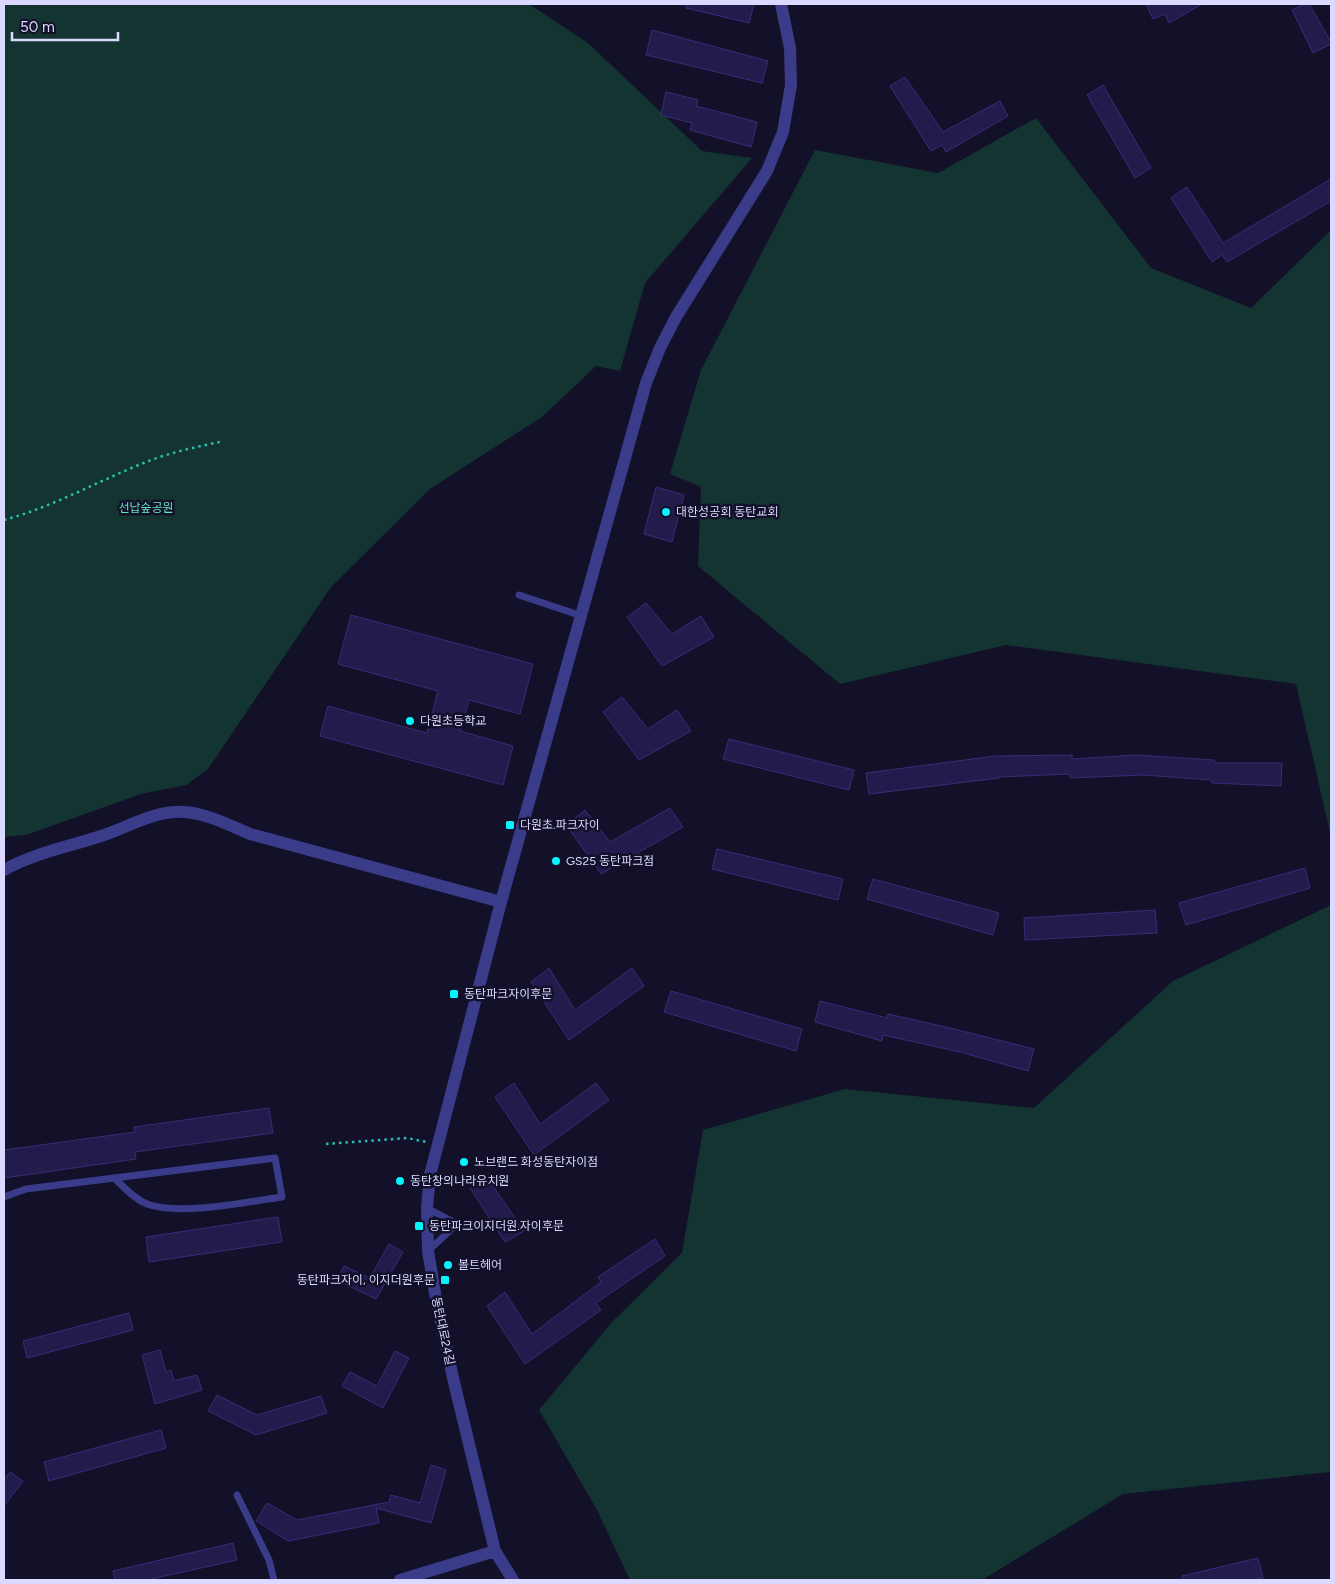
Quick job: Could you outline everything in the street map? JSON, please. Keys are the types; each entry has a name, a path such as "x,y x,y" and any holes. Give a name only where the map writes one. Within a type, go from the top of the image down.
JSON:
{"street":[{"name":"동탄대로24길","path":"513,1580 495,1550 453,1378 436,1299 428,1251 427,1208 430,1175 501,902 646,383 660,348 676,317 767,171 782,132 791,85 790,48 782,4"},
{"path":"4,870 22,860 103,836 155,814 185,812 214,818 250,834 501,902"},
{"path":"400,1580 495,1550"}],"lane":[{"path":"519,595 582,616"},
{"path":"4,1198 26,1189 114,1178 275,1158 282,1197 185,1209 164,1208 138,1200 114,1178"},
{"path":"427,1208 457,1224 428,1251"},
{"path":"238,1495 269,1560 274,1580"}],"path":[{"path":"4,520 86,489 147,461 220,442"},
{"path":"326,1144 407,1138 438,1145"}],"green space":[{"name":"선납숲공원","path":"4,4 529,4 588,43 702,151 752,158 645,283 620,371 596,366 542,417 430,489 331,587 208,769 186,785 141,794 26,835 4,837"},
{"path":"1036,118 1151,268 1251,308 1331,230 1331,837 1296,684 1006,645 840,684 698,566 701,487 670,474 701,370 815,150 938,173"},
{"path":"1331,905 1331,1472 1123,1494 982,1580 630,1580 597,1510 539,1410 612,1322 682,1253 703,1130 845,1089 1034,1108 1173,981"}],"building":[{"path":"686,4 754,4 749,23 686,8"},
{"path":"1146,4 1202,4 1169,23 1165,14 1153,19"},
{"path":"1304,4 1309,4 1331,42 1331,44 1313,53 1292,10"},
{"path":"652,30 768,61 762,83 646,55"},
{"path":"905,77 943,132 1000,101 1008,116 946,152 942,145 931,151 890,86"},
{"path":"1103,85 1151,168 1135,178 1087,95"},
{"path":"666,92 698,100 696,106 757,122 751,147 690,130 692,123 661,115"},
{"path":"1331,179 1331,201 1227,262 1222,255 1212,262 1171,198 1187,187 1223,243"},
{"path":"656,487 684,495 672,542 644,534"},
{"path":"646,603 672,634 701,616 714,637 662,666 627,617"},
{"path":"351,615 533,664 520,714 469,700 460,731 513,746 503,785 320,736 328,706 427,733 438,691 338,664"},
{"path":"622,697 648,729 677,710 691,731 639,760 603,712"},
{"path":"729,739 854,770 849,790 723,759"},
{"path":"1072,755 1072,759 1136,755 1214,760 1215,763 1282,763 1281,786 1212,783 1212,780 1143,775 1070,778 1070,774 999,777 869,794 866,773 995,756"},
{"path":"670,808 683,827 601,874 566,825 585,810 610,842"},
{"path":"717,849 843,879 838,900 712,869"},
{"path":"1305,868 1310,888 1186,925 1179,903"},
{"path":"873,879 999,913 993,935 867,899"},
{"path":"1155,910 1157,933 1025,940 1024,918"},
{"path":"549,968 575,1010 632,968 644,986 569,1040 531,982"},
{"path":"671,991 802,1029 796,1051 664,1012"},
{"path":"820,1001 887,1018 888,1014 1034,1049 1028,1071 960,1052 883,1035 882,1041 815,1022"},
{"path":"514,1083 540,1124 596,1083 609,1100 534,1155 495,1097"},
{"path":"269,1108 273,1133 135,1152 136,1159 4,1178 4,1150 135,1132 134,1127"},
{"path":"486,1176 524,1231 505,1242 470,1188"},
{"path":"278,1217 282,1242 149,1262 146,1237"},
{"path":"655,1239 665,1256 596,1303 601,1310 525,1364 487,1306 505,1292 532,1334 601,1282 598,1277"},
{"path":"389,1244 403,1252 376,1299 336,1280 344,1266 370,1278"},
{"path":"129,1313 133,1330 27,1358 23,1341"},
{"path":"160,1350 166,1372 171,1370 174,1381 197,1375 202,1390 155,1404 142,1355"},
{"path":"395,1351 409,1358 383,1408 342,1386 350,1372 377,1386"},
{"path":"217,1395 257,1415 321,1396 327,1413 256,1435 208,1411"},
{"path":"161,1430 166,1448 49,1481 44,1462"},
{"path":"431,1465 446,1470 431,1523 376,1508 379,1523 288,1541 256,1521 267,1503 297,1520 389,1502 391,1495 420,1503"},
{"path":"10,1472 23,1481 4,1506 4,1480"},
{"path":"233,1543 237,1560 147,1580 115,1580 113,1571"},
{"path":"1258,1558 1263,1578 1254,1580 1182,1580 1182,1576"}],"place":[{"name":"대한성공회 동탄교회","path":"666,512"},
{"name":"다원초등학교","path":"410,721"},
{"name":"다원초.파크자이","path":"510,825"},
{"name":"GS25 동탄파크점","path":"556,861"},
{"name":"동탄파크자이후문","path":"454,994"},
{"name":"노브랜드 화성동탄자이점","path":"464,1162"},
{"name":"동탄창의나라유치원","path":"400,1181"},
{"name":"동탄파크이지더원.자이후문","path":"419,1226"},
{"name":"볼트헤어","path":"448,1265"},
{"name":"동탄파크자이, 이지더원후문","path":"445,1280"}]}
